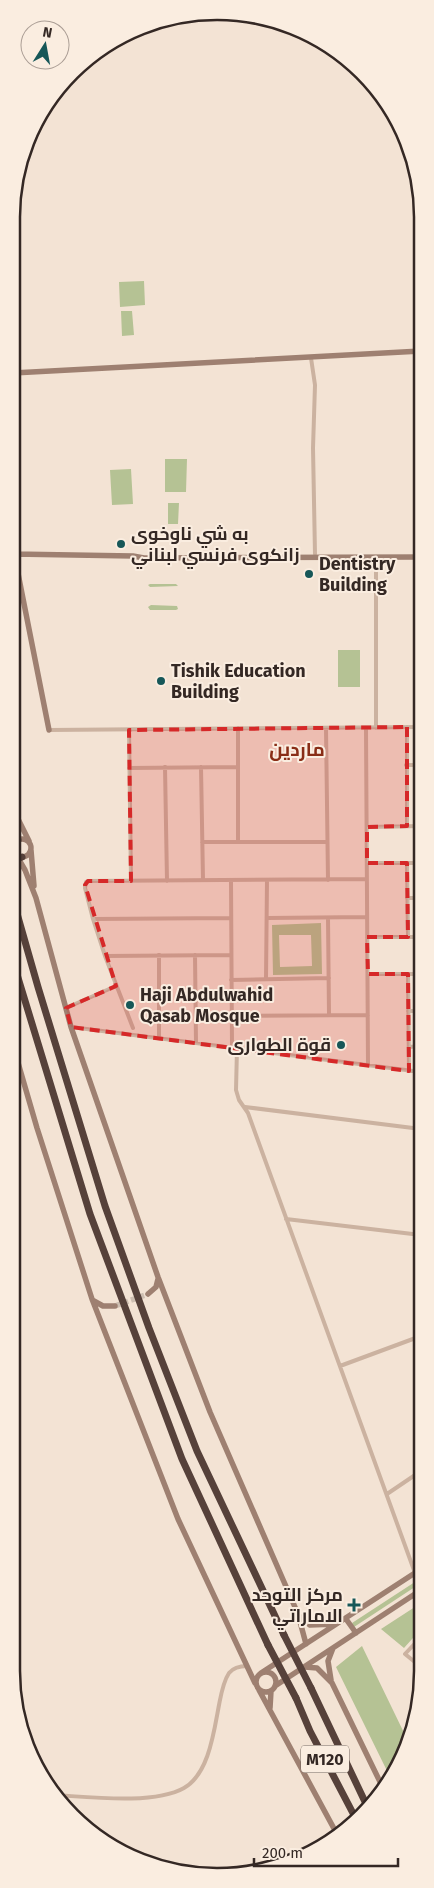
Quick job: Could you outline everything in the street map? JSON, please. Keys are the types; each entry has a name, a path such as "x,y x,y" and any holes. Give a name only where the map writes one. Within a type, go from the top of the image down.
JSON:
{"highway":[{"name":"M120","path":"20,924 105,1206 148,1328 197,1451 365,1801"},
{"name":"M120","path":"20,984 90,1214 182,1459 268,1645 353,1813"}],"street":[{"path":"20,375 414,351"},
{"path":"311,358 315,386 313,448 315,554"},
{"path":"20,552 144,558 414,557"},
{"path":"133,556 144,554 315,554 376,557"},
{"path":"376,557 376,728"},
{"path":"20,585 49,730 414,727"},
{"path":"31,637 40,642"},
{"path":"407,727 407,826"},
{"path":"238,728 238,842"},
{"path":"326,728 328,880"},
{"path":"366,728 368,1065"},
{"path":"129,730 131,881"},
{"path":"406,765 414,765"},
{"path":"129,768 238,766"},
{"path":"166,767 166,881"},
{"path":"201,767 203,880"},
{"path":"20,823 31,850 36,898"},
{"path":"367,827 414,826"},
{"path":"20,844 24,839 29,842"},
{"path":"202,842 327,842"},
{"path":"20,851 28,855 31,850"},
{"path":"20,858 36,898 71,1027 158,1277 210,1412 298,1614 306,1644"},
{"path":"367,863 414,863"},
{"path":"407,863 408,937"},
{"path":"133,1028 93,919 85,888 86,882 367,879"},
{"path":"230,880 232,1048"},
{"path":"266,979 267,880"},
{"path":"407,898 414,898"},
{"path":"267,918 367,917"},
{"path":"93,919 231,918"},
{"path":"328,918 329,1015"},
{"path":"367,937 414,937"},
{"path":"159,955 159,1038"},
{"path":"195,955 196,1043"},
{"path":"105,956 231,955"},
{"path":"368,974 414,974"},
{"path":"408,974 409,1071"},
{"path":"231,980 328,978"},
{"path":"66,1008 116,986"},
{"path":"408,1012 414,1012"},
{"path":"231,1016 368,1015"},
{"path":"71,1027 414,1071"},
{"path":"409,1046 414,1046"},
{"path":"237,1048 236,1090 239,1100 245,1107 387,1494 414,1561"},
{"path":"20,1078 92,1299 178,1519 246,1666 257,1674 267,1672 273,1675 276,1680 270,1710"},
{"path":"245,1107 414,1128"},
{"path":"286,1219 414,1234"},
{"path":"148,1294 156,1287 158,1277"},
{"path":"92,1299 103,1306 114,1306"},
{"path":"340,1366 414,1339"},
{"path":"387,1494 414,1476"},
{"path":"334,1829 255,1682 257,1674 346,1619 414,1574"},
{"path":"259,1690 265,1692 273,1688 414,1595"},
{"path":"298,1614 310,1625 337,1624"},
{"path":"346,1619 356,1633"},
{"path":"414,1644 405,1654 414,1661"},
{"path":"333,1648 328,1661 332,1682 380,1782"},
{"path":"65,1796 139,1798 160,1796 186,1787 197,1776 208,1752 227,1677 235,1668 246,1666"},
{"path":"302,1668 310,1666 317,1668 332,1682"}],"highlighted area":[{"path":"407,727 407,826 367,827 367,863 407,863 408,937 367,937 368,974 408,974 409,1071 71,1027 66,1008 116,986 85,885 88,881 131,881 129,730"}],"green space":[{"path":"144,281 145,305 120,307 119,282"},
{"path":"121,311 132,311 134,335 122,336"},
{"path":"165,459 187,459 186,492 165,492"},
{"path":"131,469 133,504 112,505 110,470"},
{"path":"168,503 179,503 178,524 168,524"},
{"path":"176,584 178,586 150,587 148,585"},
{"path":"151,605 177,606 178,609 150,610 148,607"},
{"path":"338,650 360,650 360,687 338,687"},
{"path":"321,923 322,974 273,975 272,925","holes":["279,935 311,935 312,966 280,967"]},
{"path":"414,1583 414,1588 354,1627 352,1623"},
{"path":"414,1608 414,1637 404,1648 381,1629"},
{"path":"362,1646 404,1733 387,1771 336,1667"}],"tunnel":[{"path":"115,1306 148,1294"}],"place":[{"name":"به شي ناوخوى زانكوى فرنسي لبناني","path":"121,544"},
{"name":"Dentistry Building","path":"309,574"},
{"name":"Tishik Education Building","path":"161,681"},
{"name":"Haji Abdulwahid Qasab Mosque","path":"130,1005"},
{"name":"قوة الطواری","path":"341,1045"},
{"name":"مركز التوحد الاماراتي","path":"354,1605"}],"district":[{"name":"ماردین","path":"297,749"}]}
